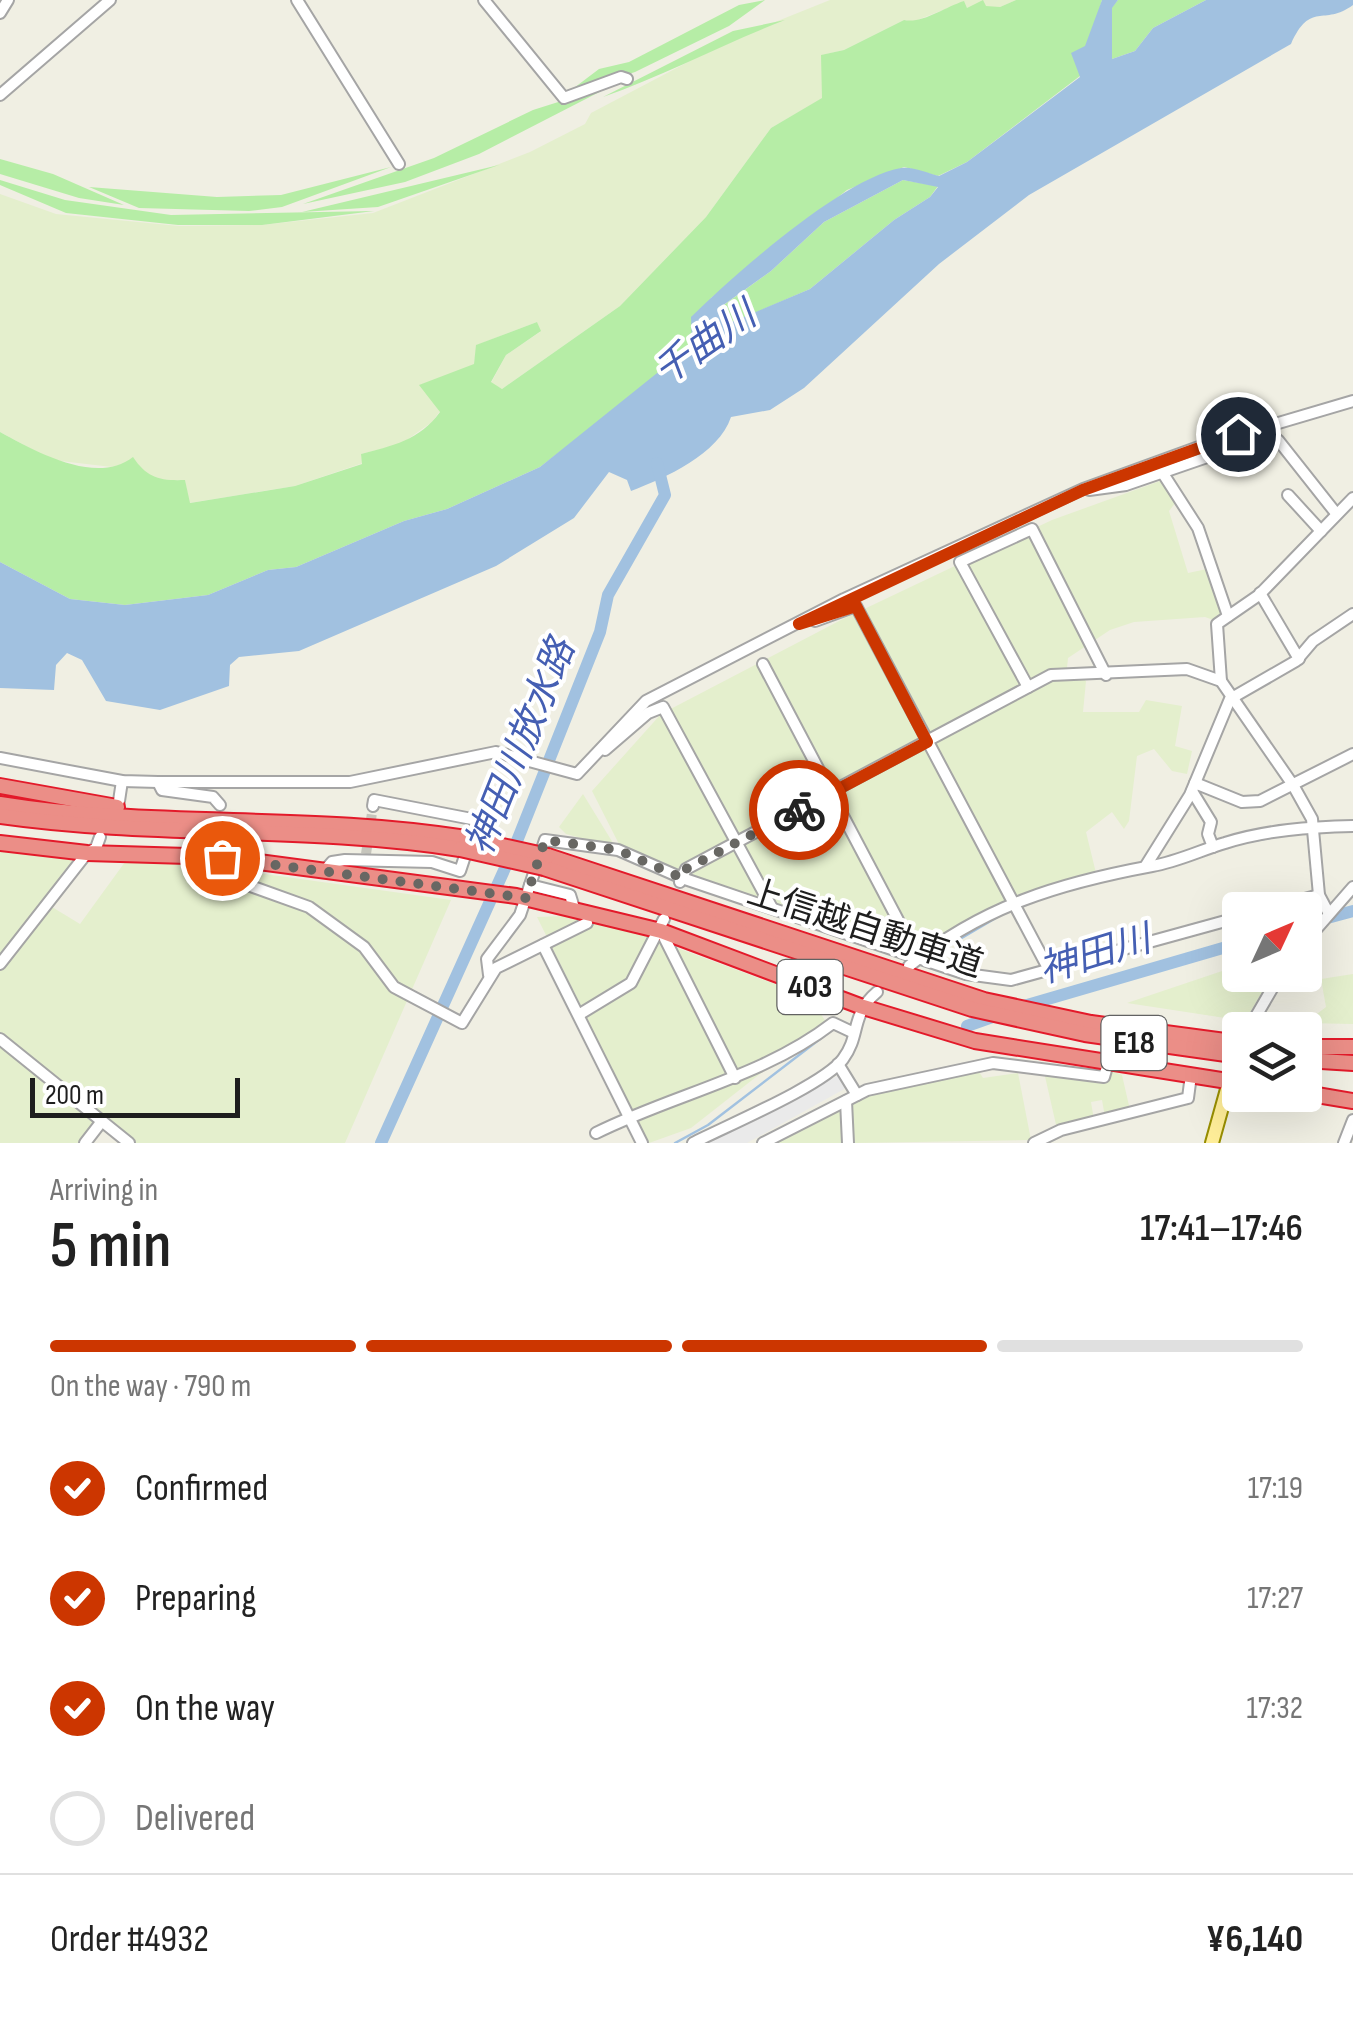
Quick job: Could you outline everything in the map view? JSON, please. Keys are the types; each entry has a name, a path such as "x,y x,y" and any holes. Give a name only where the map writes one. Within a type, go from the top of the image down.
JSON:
{"highway":[{"path":"0,786 104,805 296,820"},
{"name":"上信越自動車道","path":"0,804 95,814 296,820 463,844 546,862 860,962 978,1004 1222,1057"},
{"name":"上信越自動車道","path":"0,816 78,825 463,844"},
{"name":"403","path":"0,842 87,852 221,850 325,870 524,893 574,908 662,925 860,1006 975,1041 1222,1080"},
{"name":"上信越自動車道","path":"1035,1019 1222,1041"},
{"path":"1322,1047 1353,1047"},
{"path":"1322,1061 1353,1062"},
{"path":"1322,1095 1353,1100"}],"main road":[{"path":"1212,1143 1223,1112"}],"street":[{"path":"0,13 8,0"},
{"path":"0,95 110,0"},
{"path":"298,0 399,164"},
{"path":"484,0 564,98 621,77 627,80"},
{"path":"0,758 122,780 158,782 350,782 496,752 522,756 558,772 580,773 646,700 799,624 1083,490 1204,445 1353,401"},
{"path":"1083,490 1126,485 1248,442 1278,440 1335,512"},
{"path":"1162,472 1198,528 1228,616"},
{"path":"1288,495 1321,531"},
{"path":"1320,892 1312,827 1294,785 1222,680 1217,624 1260,593 1335,512 1353,498"},
{"path":"1028,688 960,562 1032,530 1106,675"},
{"path":"1260,593 1298,659"},
{"path":"799,624 856,606 1048,968"},
{"path":"1145,867 1194,787 1200,762 1232,697 1298,659 1313,640 1353,614"},
{"path":"763,664 832,792 914,962"},
{"path":"681,880 686,869 1051,676 1187,670 1222,680"},
{"path":"600,752 613,747 648,712 663,707 772,908"},
{"path":"1194,787 1251,802 1353,754"},
{"path":"119,800 122,780"},
{"path":"158,782 162,790 213,796 220,805"},
{"path":"1194,787 1211,822 1208,834 1213,847"},
{"path":"325,870 332,862 366,858 432,862 460,871 479,825 471,817 374,800 373,806"},
{"path":"914,962 1012,901 1213,847 1312,827 1353,826"},
{"path":"0,964 87,852 96,848 100,837"},
{"path":"489,975 487,959 520,915 524,893 545,840 618,850 681,880 772,908 914,962 1011,980 1222,922"},
{"path":"221,850 220,875 309,907 364,947 394,988 462,1022 489,975 587,923"},
{"path":"1322,920 1353,887"},
{"path":"1328,912 1353,896"},
{"path":"1322,899 1328,912"},
{"path":"580,1014 631,984 662,925"},
{"path":"662,925 735,1078"},
{"path":"543,945 632,1115 642,1143"},
{"path":"652,948 674,956"},
{"path":"694,1143 824,1076 838,1064 860,1006 877,992"},
{"path":"596,1133 632,1115 735,1078 803,1046 833,1023 852,1032"},
{"path":"0,1039 129,1143"},
{"path":"763,1143 852,1098 993,1062 1104,1077 1108,1063"},
{"path":"838,1064 852,1098 848,1143"},
{"path":"1034,1143 1061,1130 1188,1098 1191,1075"},
{"path":"1344,1143 1353,1120"},
{"path":"85,1143 102,1121"}],"green space":[{"path":"765,0 729,26 635,72 566,94 599,69 629,62 739,5"},
{"path":"830,0 1016,0 1000,7 967,8 964,2 912,22 904,20 844,50 822,55 823,98 771,128 706,217 620,306 502,389 491,383 506,355 540,332 537,322 477,345 474,364 432,422 401,444 361,454 363,463 295,486 189,503 185,480 162,481 124,464 112,467 52,460 0,432 0,194 56,214 179,226 261,225 373,213 530,152 585,124 591,113 728,41"},
{"path":"983,0 986,6 1000,7 1016,0 1102,0 1080,76 967,162 938,176 904,167 847,190 711,298 692,345 663,372 540,467 447,509 404,521 296,567 268,570 208,595 125,605 70,599 0,562 0,432 48,456 84,467 118,465 133,457 155,477 185,480 190,503 295,486 362,464 361,454 405,441 432,422 440,412 419,385 474,364 476,345 537,322 541,331 506,355 491,382 502,389 620,306 706,217 771,128 822,98 821,55 844,50 904,20 926,17 964,1 967,8"},
{"path":"1118,0 1206,0 1153,28 1135,51 1112,59 1112,7"},
{"path":"785,20 649,79 603,97 733,31"},
{"path":"615,84 479,154 405,182 303,204 434,158 533,110"},
{"path":"0,159 53,174 124,205 79,198 0,174"},
{"path":"499,165 378,207 302,212"},
{"path":"391,167 282,207 249,211 139,208 89,187 217,197 281,195"},
{"path":"0,180 65,200 171,215 374,211 262,225 178,225 66,213 0,185"},
{"path":"903,180 938,186 930,197 894,220 810,289 727,325 721,307 771,271 824,222"},
{"path":"1160,481 1176,502 1169,511 1188,573 1207,569 1223,615 1216,621 1205,617 1134,622 1110,630 1068,658 1067,668 1086,681 1083,712 1139,712 1146,700 1182,706 1175,746 1192,751 1187,774 1172,771 1154,749 1137,756 1129,821 1124,829 1112,812 1086,832 1096,873 1017,895 921,952 818,921 621,848 592,791 661,714 841,620 1052,520"},
{"path":"583,794 613,843 610,846 566,834 559,827"},
{"path":"0,847 74,861 0,957"},
{"path":"125,862 193,864 451,900 345,1143 136,1143 0,1035 0,969 52,907 80,924"},
{"path":"565,916 623,928 783,987 812,1000 826,1022 691,1128 649,1143 537,917"},
{"path":"1222,971 1222,992 1262,992 1250,1012 1222,1012 1222,1017 1127,1003"},
{"path":"1353,974 1353,1024 1322,1023 1319,1012 1326,1007 1322,979"},
{"path":"0,1044 94,1119 96,1124 81,1143 0,1143"},
{"path":"978,1070 983,1078 1018,1073 1031,1140 855,1143 849,1103 868,1094"},
{"path":"1112,1071 1122,1075 1130,1110 1105,1117 1102,1100 1091,1102 1094,1120 1057,1129 1044,1072 1102,1079"},
{"path":"843,1107 844,1143 777,1143 789,1136"}],"shaded area":[{"path":"841,1074 848,1087 747,1143 709,1143"}],"water":[{"name":"千曲川","path":"1102,0 1118,0 1112,8 1112,59 1135,51 1153,28 1206,0 1353,0 1353,5 1343,11 1311,18 1291,44 1029,195 939,264 804,388 770,410 731,417 725,430 703,453 645,486 631,491 627,480 609,472 574,518 496,566 299,651 239,657 230,665 229,686 160,710 106,701 82,660 67,653 56,665 54,690 0,688 0,562 70,599 125,605 208,595 268,570 296,567 404,521 447,509 540,467 692,345 691,317 791,230 850,189 877,176 905,168 939,176 967,162 1080,77 1071,53 1085,46","holes":["903,180 938,187 810,289 727,324 722,306 771,271 824,222"]}],"waterway":[{"name":"神田川放水路","path":"381,1143 515,846 600,632 608,595 665,495 657,463"},
{"path":"1242,843 1274,837"},
{"name":"神田川","path":"1322,919 1353,911"},
{"path":"931,956 1006,912"},
{"name":"神田川","path":"1017,1008 1222,948"},
{"name":"神田川","path":"967,1026 998,1015"},
{"path":"675,1143 708,1125 833,1029"}],"tunnel":[{"path":"366,854 373,806"}],"way so far":[{"path":"222,858 526,898 545,840 618,850 682,878 686,869 799,810"}],"route":[{"path":"799,810 927,742 856,606 799,624 844,599 1083,490 1238,434"}]}
